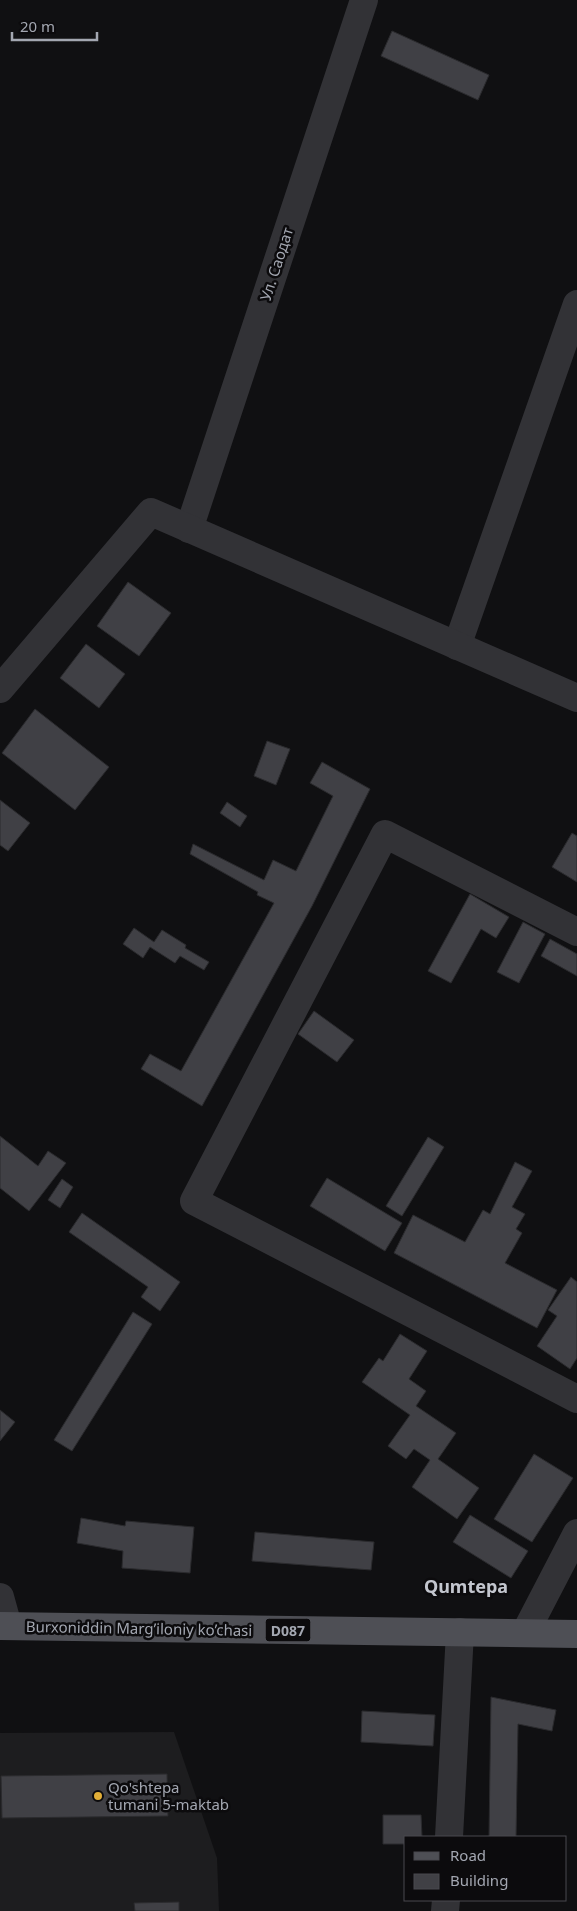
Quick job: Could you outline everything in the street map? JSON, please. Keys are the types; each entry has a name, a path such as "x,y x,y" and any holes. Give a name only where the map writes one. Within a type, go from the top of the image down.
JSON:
{"main road":[{"name":"Burxoniddin Marg’iloniy ko’chasi","path":"4,1626 577,1634"}],"street":[{"name":"Ул. Саодат","path":"189,529 364,0"},
{"path":"457,646 577,304"},
{"path":"0,689 151,512 577,698"},
{"path":"577,932 385,834 194,1201 577,1398"},
{"path":"525,1633 577,1533"},
{"path":"0,1597 4,1626"},
{"path":"449,1836 460,1632"}],"shaded area":[{"name":"Qo'shtepa tumani 5-maktab","path":"174,1732 217,1858 219,1911 0,1911 0,1733"}],"building":[{"path":"392,31 489,75 478,100 381,56"},
{"path":"128,582 171,613 139,656 97,626"},
{"path":"86,644 125,674 99,708 60,678"},
{"path":"35,709 109,767 75,810 2,753"},
{"path":"267,741 290,749 276,785 254,776"},
{"path":"322,762 370,789 312,906 202,1106 141,1069 150,1054 181,1071 274,903 257,895 258,892 190,854 193,844 264,880 273,860 296,871 333,796 310,783"},
{"path":"0,800 30,823 8,851 0,845"},
{"path":"227,802 247,816 240,827 220,813"},
{"path":"572,833 577,836 577,882 552,867"},
{"path":"470,894 509,917 496,938 481,929 451,983 428,971"},
{"path":"523,922 545,934 519,983 497,972"},
{"path":"134,928 154,942 162,930 186,945 185,948 209,962 204,970 180,956 175,963 150,947 143,958 123,944"},
{"path":"550,939 577,954 577,976 541,956"},
{"path":"314,1011 354,1040 337,1062 298,1034"},
{"path":"0,1136 38,1166 48,1151 66,1163 29,1211 0,1188"},
{"path":"428,1137 444,1147 402,1216 386,1206"},
{"path":"515,1162 532,1171 512,1207 525,1214 516,1229 522,1233 505,1263 557,1290 537,1328 394,1253 413,1215 465,1242 483,1210 490,1214"},
{"path":"327,1178 402,1223 385,1251 310,1206"},
{"path":"62,1179 73,1187 60,1208 48,1200"},
{"path":"82,1213 180,1282 160,1311 141,1297 148,1287 69,1232"},
{"path":"571,1277 577,1282 577,1358 570,1369 537,1346 557,1316 548,1310"},
{"path":"133,1312 152,1324 72,1451 54,1440"},
{"path":"400,1334 427,1351 409,1379 426,1391 416,1406 456,1433 438,1459 479,1488 457,1519 412,1487 430,1460 414,1449 406,1459 388,1446 410,1415 362,1382 379,1358 383,1361"},
{"path":"0,1410 15,1422 0,1441"},
{"path":"534,1454 573,1478 532,1542 494,1519"},
{"path":"470,1515 528,1551 511,1578 453,1542"},
{"path":"81,1518 125,1526 126,1521 194,1527 190,1573 122,1568 123,1551 77,1543"},
{"path":"255,1532 374,1542 371,1570 252,1561"},
{"path":"491,1697 556,1710 552,1731 518,1724 516,1836 489,1836"},
{"path":"362,1711 435,1715 433,1746 361,1742"},
{"path":"167,1774 168,1816 2,1818 1,1776"},
{"path":"383,1815 421,1815 422,1836 404,1836 404,1844 383,1844"},
{"path":"179,1902 179,1911 135,1911 134,1903"}],"place":[{"name":"Qo'shtepa tumani 5-maktab","path":"98,1796"}],"district":[{"name":"Qumtepa","path":"466,1586"}]}
